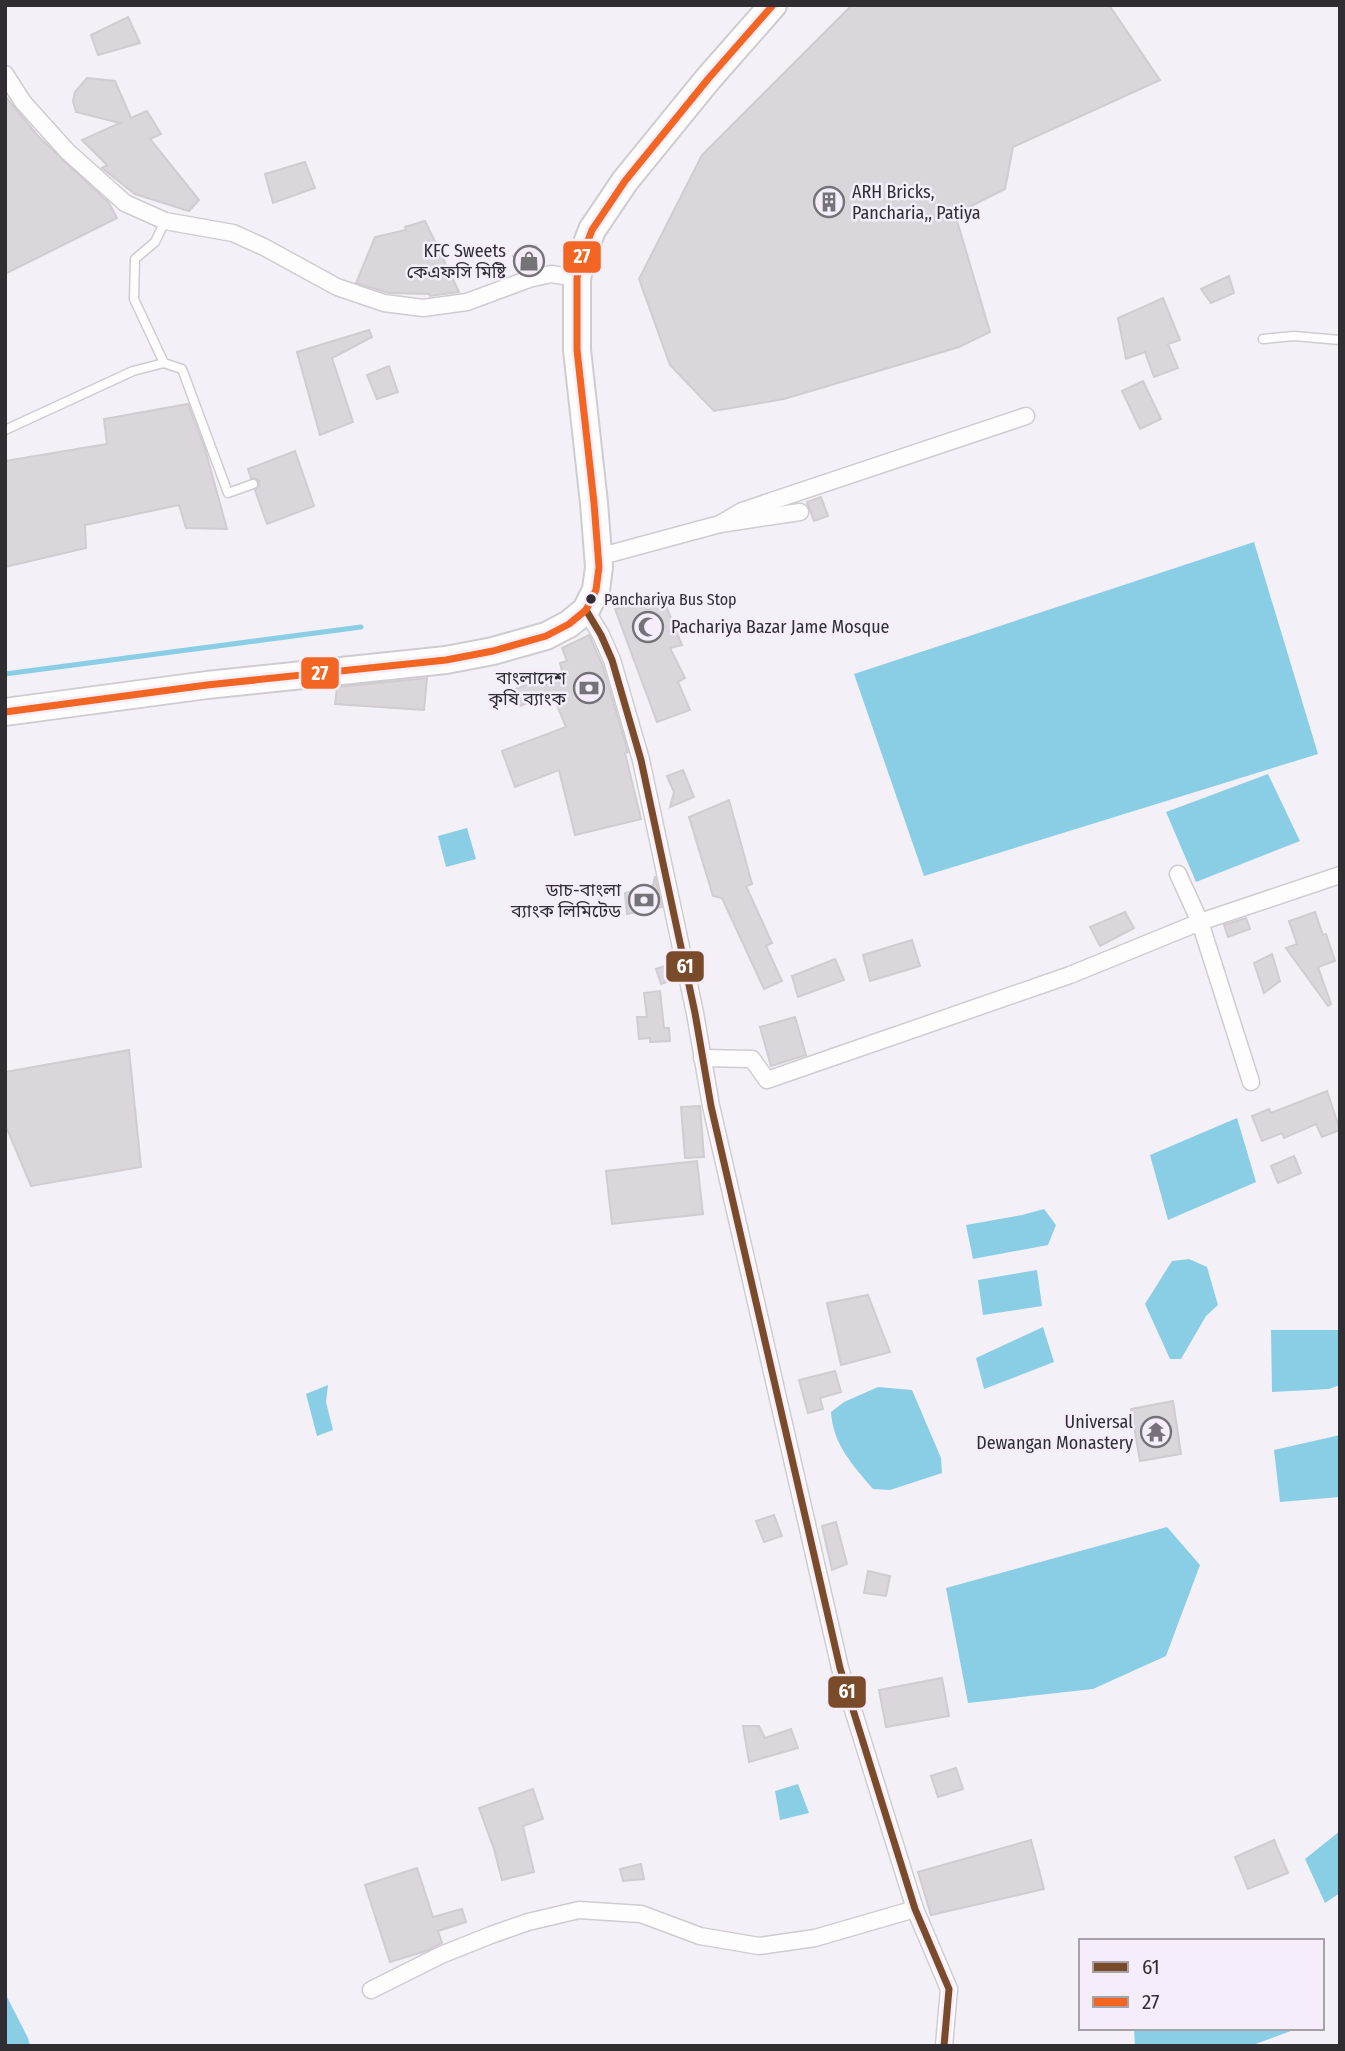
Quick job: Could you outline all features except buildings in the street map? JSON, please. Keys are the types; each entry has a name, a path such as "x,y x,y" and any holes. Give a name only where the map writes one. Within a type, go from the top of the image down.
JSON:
{"highway":[{"path":"5,712 207,685 446,660 493,651 546,636 569,624 586,610 596,590 598,557 577,350 577,278 583,254 605,207 649,149 773,5"}],"street":[{"path":"5,74 23,102 66,151 125,203 165,221 233,233 337,287 384,303 423,308 467,302 529,279 551,274 577,278"},
{"path":"720,524 742,511 1026,416"},
{"path":"598,557 720,524 800,512"},
{"path":"586,610 612,660 641,760 732,1200 840,1668 915,1909 949,1989 944,2046"},
{"path":"1178,874 1200,922 1251,1082"},
{"path":"702,1058 752,1059 767,1080 1070,975 1200,922 1340,875"},
{"path":"371,1990 441,1955 491,1935 528,1922 579,1910 641,1914 700,1936 759,1946 815,1938 915,1909"}],"lane":[{"path":"164,363 134,299 135,259 155,242 165,221"},
{"path":"1263,339 1294,337 1340,340"},
{"path":"5,430 133,371 164,363 182,369 228,493 253,484"}],"water":[{"path":"1254,542 1318,754 924,876 854,674"},
{"path":"1268,774 1300,841 1196,882 1166,812"},
{"path":"467,828 476,859 446,867 438,836"},
{"path":"1237,1118 1256,1182 1168,1220 1150,1155"},
{"path":"1044,1209 1056,1225 1048,1245 973,1259 966,1225"},
{"path":"1189,1259 1207,1267 1218,1305 1206,1316 1181,1359 1170,1359 1145,1304 1172,1261"},
{"path":"1037,1270 1042,1306 983,1315 978,1280"},
{"path":"1043,1327 1054,1362 984,1389 976,1358"},
{"path":"1271,1330 1340,1330 1340,1385 1329,1389 1272,1392"},
{"path":"328,1385 326,1402 333,1430 317,1436 306,1394"},
{"path":"878,1387 912,1390 941,1458 942,1473 890,1490 873,1489 851,1463 836,1435 831,1412 844,1402"},
{"path":"1340,1435 1340,1497 1280,1502 1274,1450"},
{"path":"1167,1527 1200,1565 1166,1656 1093,1689 968,1703 946,1588"},
{"path":"798,1784 809,1813 780,1820 775,1791"},
{"path":"1340,1831 1340,1893 1325,1903 1305,1859"},
{"path":"5,1993 28,2038 30,2046 5,2046"},
{"path":"1134,2030 1294,2030 1250,2046 1135,2046"}],"waterway":[{"path":"5,674 361,627"}],"transit line":[{"name":"27","path":"5,712 207,685 446,660 493,651 546,636 569,624 586,610 596,590 599,567 577,350 577,278 583,254 592,230 625,181 708,79 773,5"},
{"name":"61","path":"586,610 612,660 641,760 695,1013 711,1106 840,1668 915,1909 949,1989 944,2046"}],"place":[{"name":"ARH Bricks, Pancharia,, Patiya","path":"829,202"},
{"name":"KFC Sweets কেএফসি মিষ্টি","path":"529,261"},
{"name":"Panchariya Bus Stop","path":"591,599"},
{"name":"Pachariya Bazar Jame Mosque","path":"648,627"},
{"name":"বাংলাদেশ কৃষি ব্যাংক","path":"589,688"},
{"name":"ডাচ-বাংলা ব্যাংক লিমিটেড","path":"644,900"},
{"name":"Universal Dewangan Monastery","path":"1156,1432"}]}
